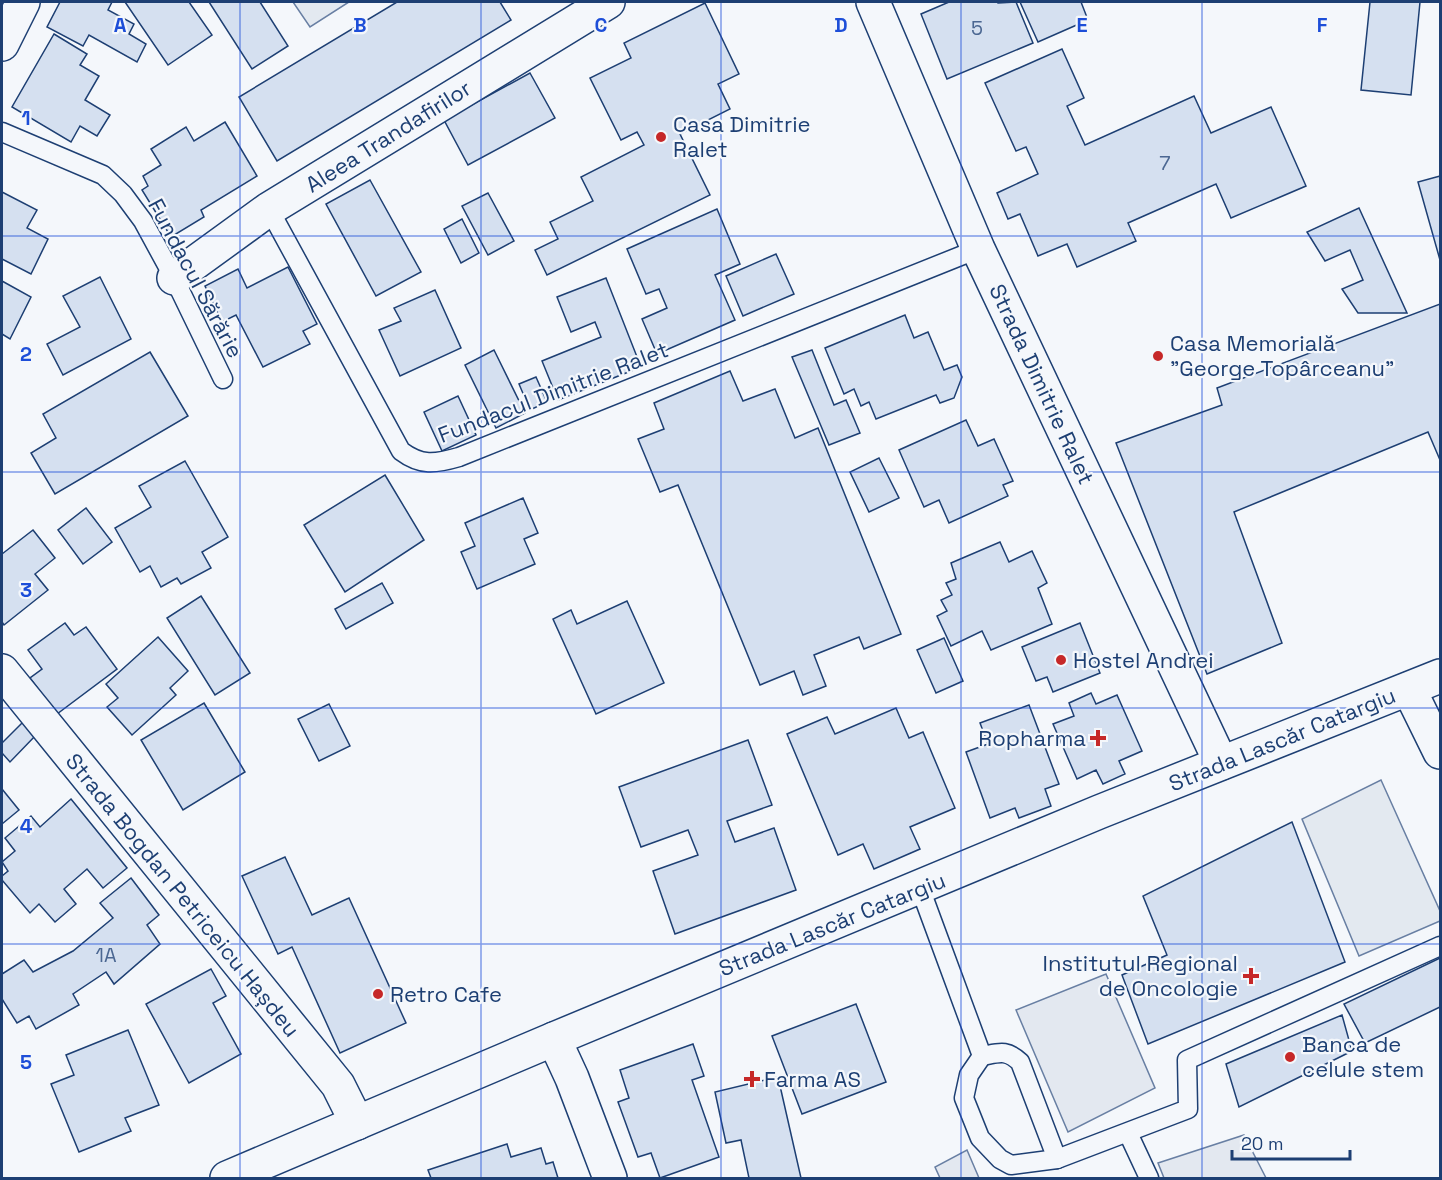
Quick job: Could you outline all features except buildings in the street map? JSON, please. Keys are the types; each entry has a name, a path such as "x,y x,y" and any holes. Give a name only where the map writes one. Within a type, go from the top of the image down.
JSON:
{"street":[{"path":"2,44 23,2"},
{"name":"Aleea Trandafirilor","path":"174,279 269,209 608,2"},
{"name":"Strada Dimitrie Ralet","path":"873,2 978,249 1221,763"},
{"name":"Strada Bogdan Petriceicu Hașdeu","path":"2,671 338,1085 357,1123"},
{"name":"Strada Lascăr Catargiu","path":"227,1179 554,1039 1221,763 1440,676"},
{"path":"1409,689 1440,752"},
{"path":"554,1039 572,1078 610,1179"}],"lane":[{"name":"Fundacul Sărărie","path":"2,132 103,176 123,194 143,220 223,379"},
{"name":"Fundacul Dimitrie Ralet","path":"269,209 401,451 412,459 427,463 459,457 978,249"},
{"path":"920,888 982,1056"},
{"path":"1057,1159 1020,1062 1012,1054 1002,1052 982,1056 969,1075 964,1098 980,1138 1000,1159 1011,1165 1057,1159 1188,1109 1187,1060 1440,946"},
{"path":"1128,1133 1149,1179"}],"shaded area":[{"path":"293,2 349,2 310,27"},
{"path":"1381,780 1440,911 1440,921 1359,956 1302,819"},
{"path":"1106,974 1155,1088 1068,1132 1016,1010"},
{"path":"1244,1135 1266,1178 1164,1178 1158,1163"},
{"path":"967,1150 979,1178 940,1178 935,1167"}],"place":[{"name":"Casa Dimitrie Ralet","path":"661,137"},
{"name":"Casa Memorială \"George Topârceanu\"","path":"1158,356"},
{"name":"Hostel Andrei","path":"1061,660"},
{"name":"Ropharma","path":"1098,738"},
{"name":"Institutul Regional de Oncologie","path":"1251,976"},
{"name":"Retro Cafe","path":"378,994"},
{"name":"Banca de celule stem","path":"1290,1057"},
{"name":"Farma AS","path":"752,1079"}]}
